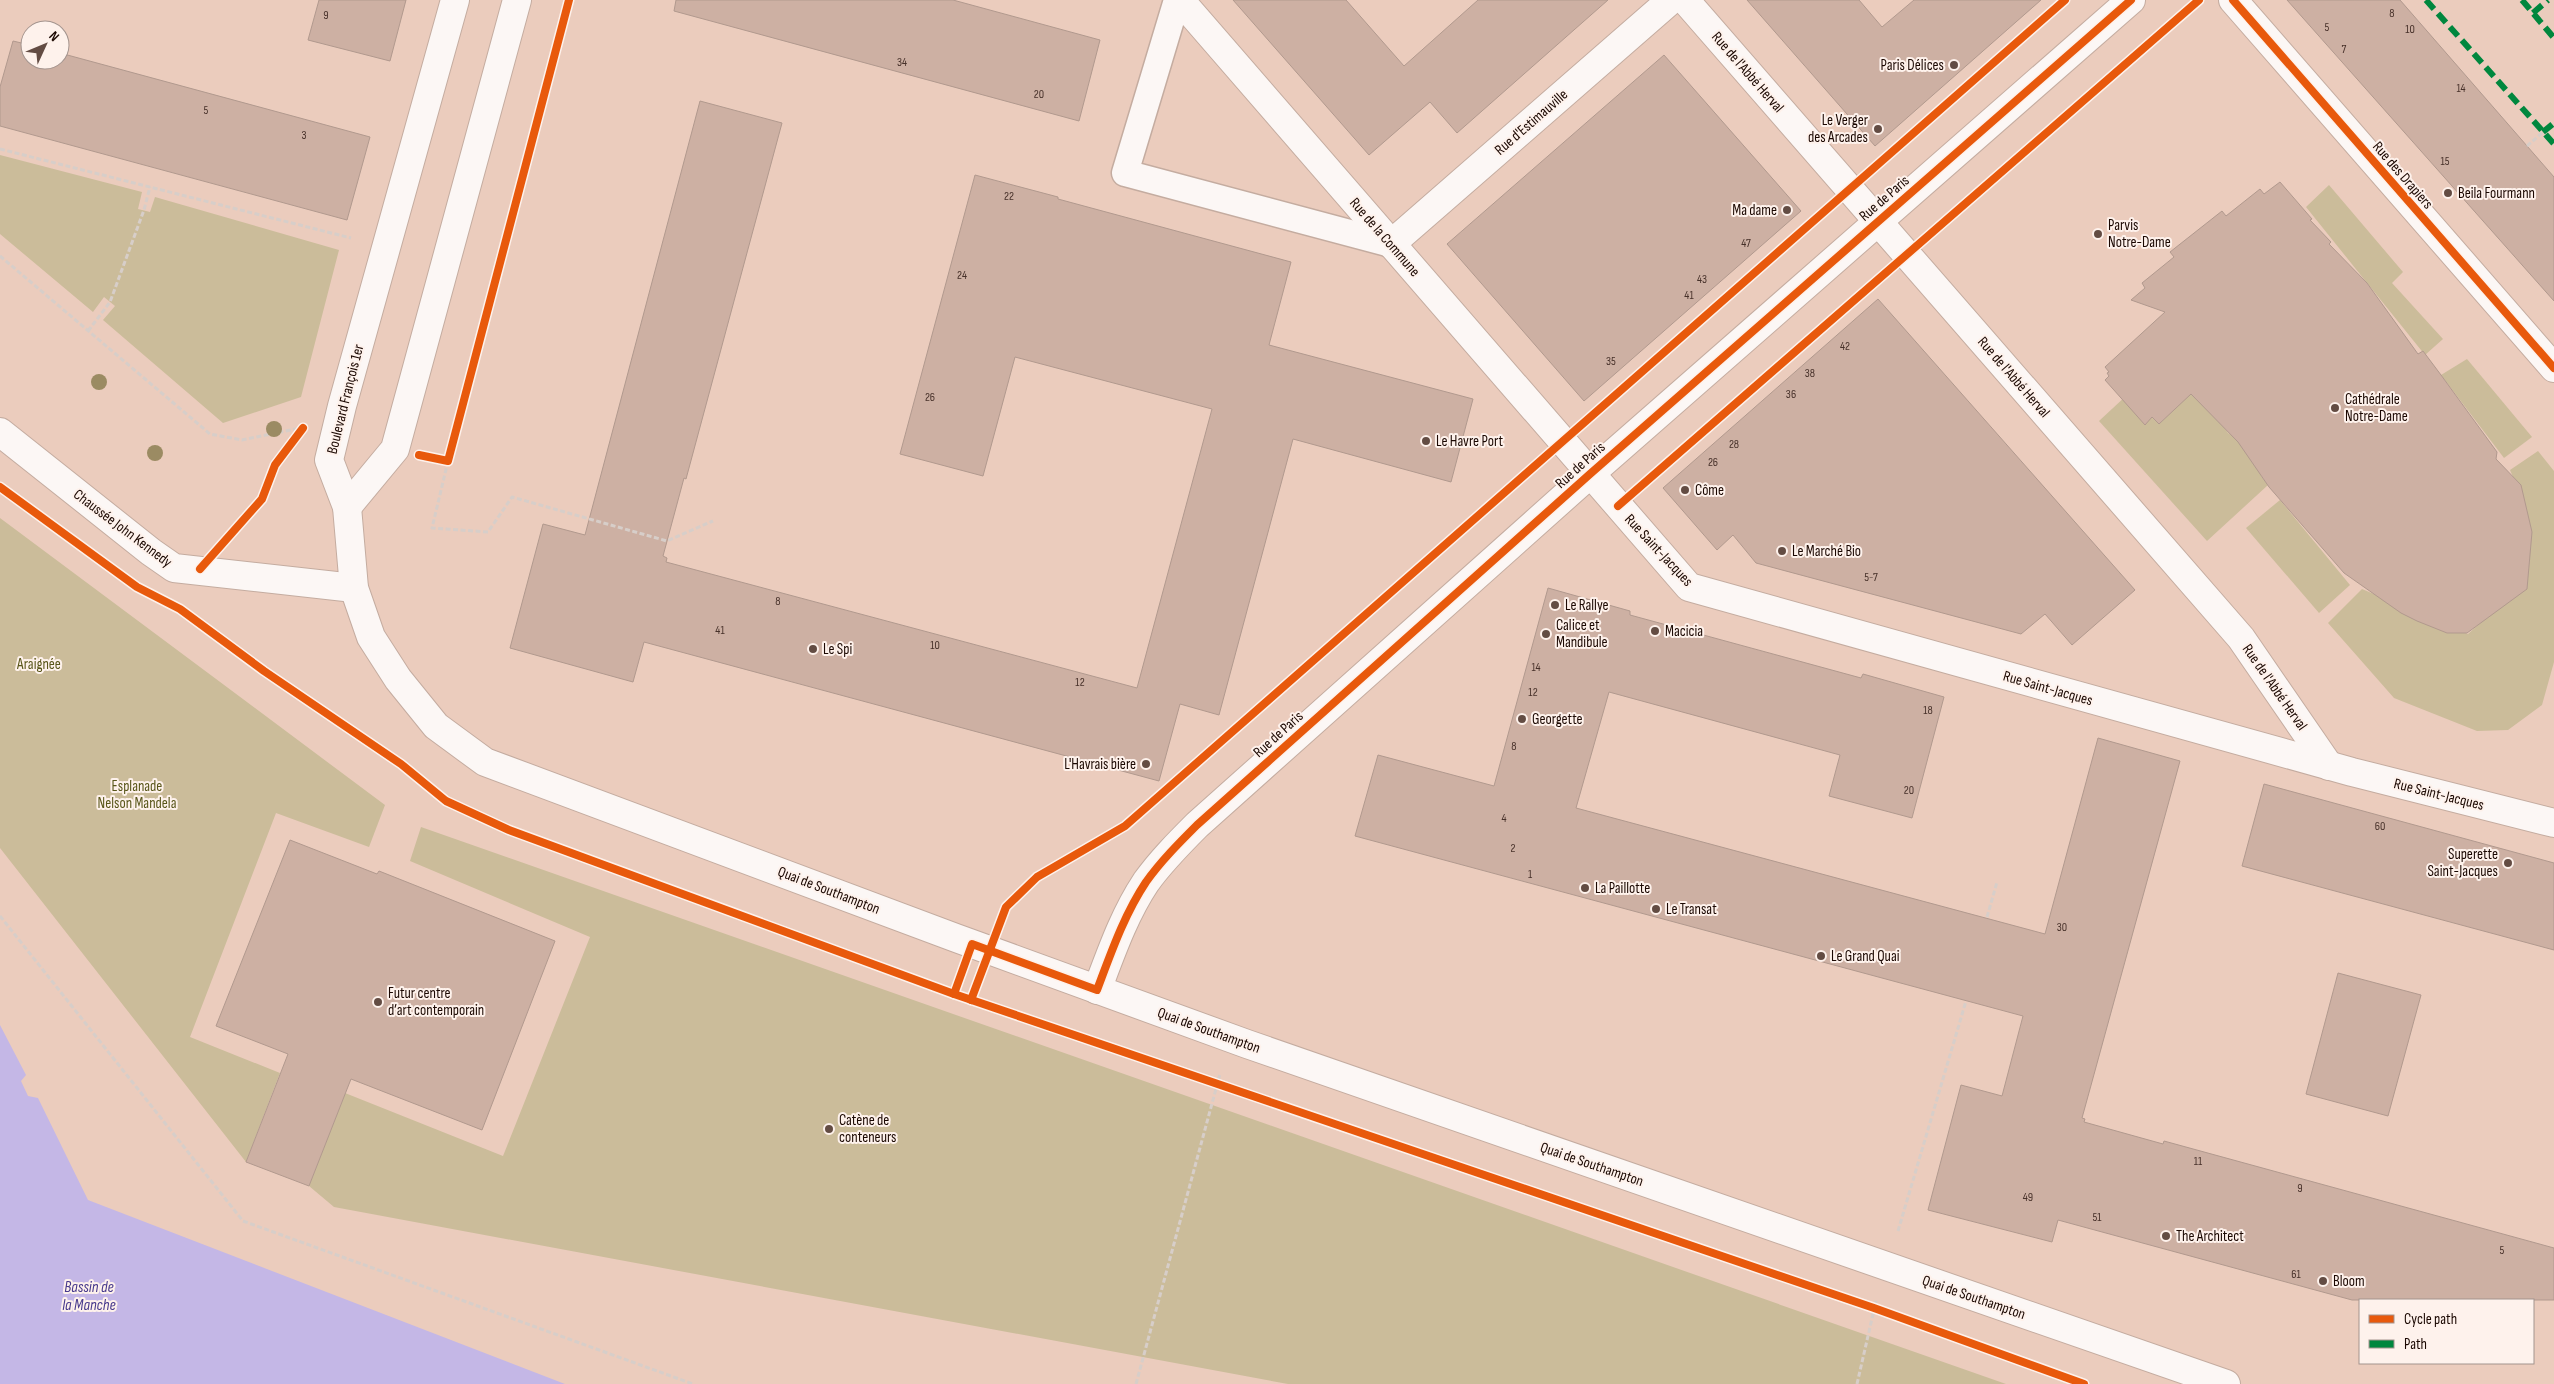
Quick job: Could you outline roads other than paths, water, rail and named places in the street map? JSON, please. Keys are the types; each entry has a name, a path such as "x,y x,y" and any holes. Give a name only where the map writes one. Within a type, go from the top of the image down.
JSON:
{"main road":[{"name":"Boulevard François 1er","path":"347,507 330,460 342,406 455,0"},
{"path":"347,507 395,449 517,0"},
{"name":"Rue de la Commune","path":"1179,0 1590,474"},
{"name":"Rue d'Estimauville","path":"1391,244 1671,0"},
{"name":"Rue de l'Abbé Herval","path":"1685,0 2241,638 2329,766"},
{"name":"Rue de Paris","path":"1097,990 1122,924 1146,883 1170,853 1197,825 1590,474 2131,0"},
{"name":"Rue des Drapiers","path":"2233,0 2554,368"},
{"name":"Chaussée John Kennedy","path":"0,432 151,552 174,568 354,588"},
{"name":"Rue Saint-Jacques","path":"1590,474 1690,587 2329,766 2554,823"},
{"name":"Quai de Southampton","path":"347,507 354,588 371,637 398,679 436,726 485,762 1097,990 2226,1384"}],"lane":[{"path":"1179,0 1125,173 1391,244"}],"water":[{"name":"Bassin de la Manche","path":"0,1025 26,1075 21,1081 28,1096 38,1098 88,1200 565,1384 0,1384"}],"place":[{"name":"Paris Délices","path":"1954,65"},
{"name":"Le Verger des Arcades","path":"1878,129"},
{"name":"Beila Fourmann","path":"2448,193"},
{"name":"Ma dame","path":"1787,210"},
{"name":"Parvis Notre-Dame","path":"2098,234"},
{"name":"Cathédrale Notre-Dame","path":"2335,408"},
{"name":"Le Havre Port","path":"1426,441"},
{"name":"Côme","path":"1685,490"},
{"name":"Le Marché Bio","path":"1782,551"},
{"name":"Le Rallye","path":"1555,605"},
{"name":"Macicia","path":"1655,631"},
{"name":"Calice et Mandibule","path":"1546,634"},
{"name":"Le Spi","path":"813,649"},
{"name":"Georgette","path":"1522,719"},
{"name":"L'Havrais bière","path":"1146,764"},
{"name":"Superette Saint-Jacques","path":"2508,863"},
{"name":"La Paillotte","path":"1585,888"},
{"name":"Le Transat","path":"1656,909"},
{"name":"Le Grand Quai","path":"1821,956"},
{"name":"Futur centre d’art contemporain","path":"378,1002"},
{"name":"Catène de conteneurs","path":"829,1129"},
{"name":"The Architect","path":"2166,1236"},
{"name":"Bloom","path":"2323,1281"}],"park label":[{"name":"Araignée","path":"39,664"},
{"name":"Esplanade Nelson Mandela","path":"137,794"}]}
